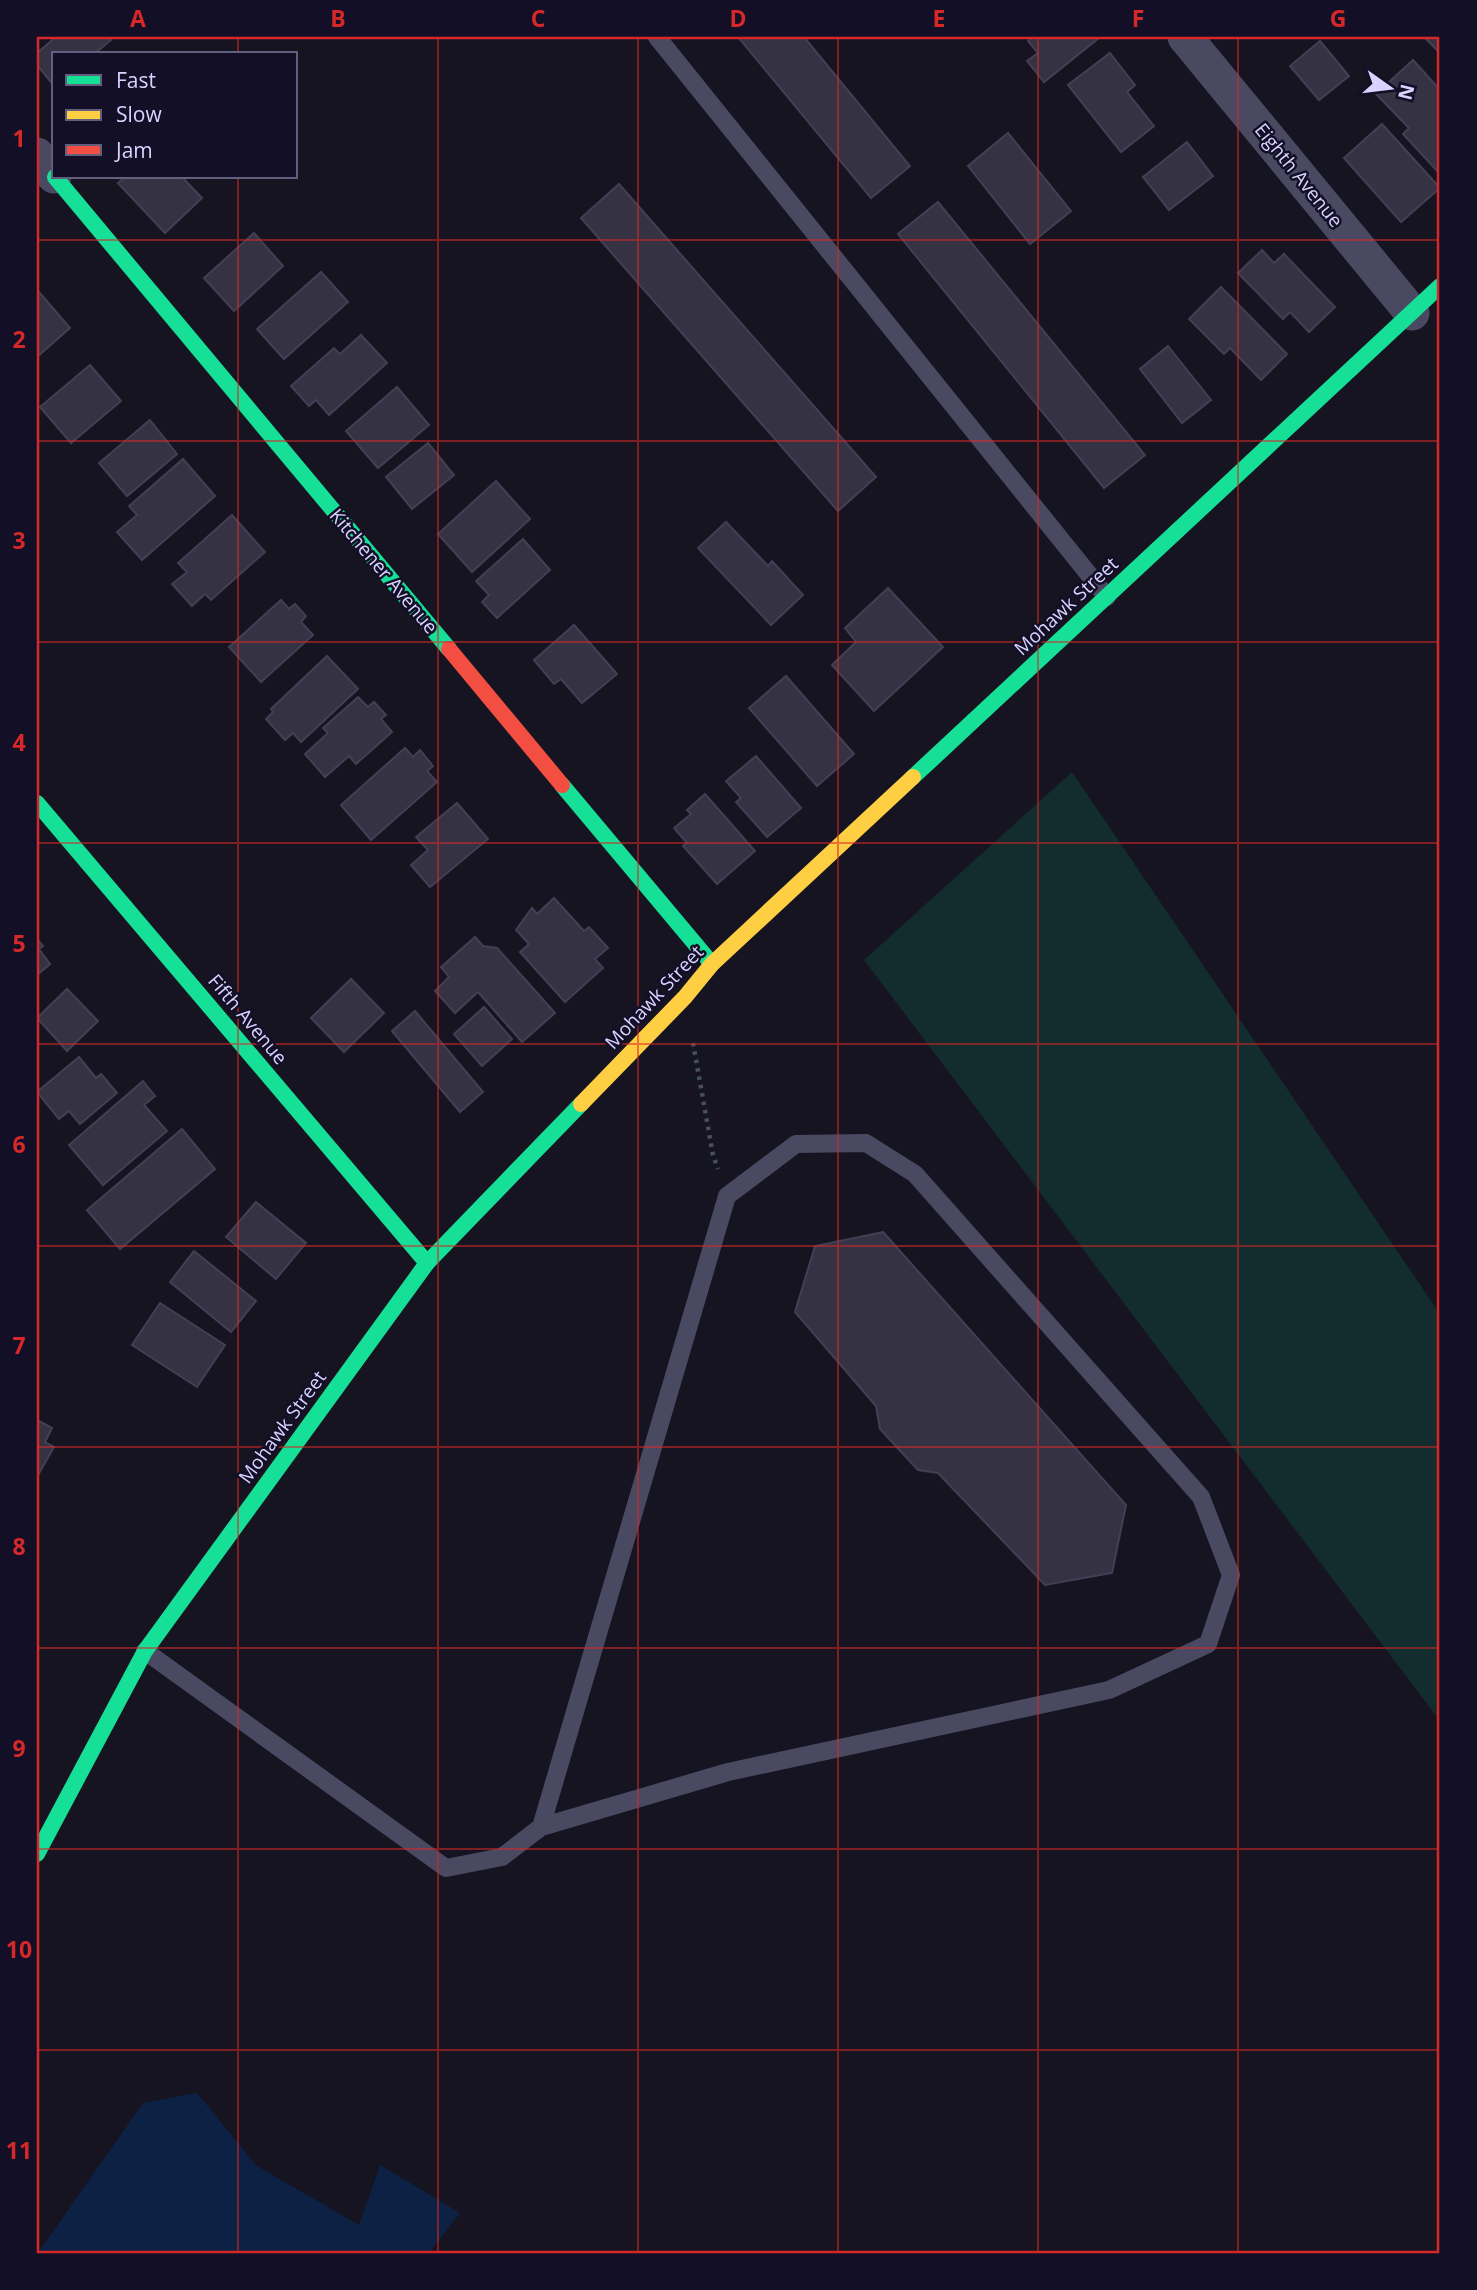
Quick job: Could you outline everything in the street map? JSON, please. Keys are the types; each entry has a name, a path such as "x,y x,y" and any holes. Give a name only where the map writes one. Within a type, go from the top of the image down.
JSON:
{"street":[{"name":"Eighth Avenue","path":"1185,37 1412,313"},
{"name":"Kitchener Avenue","path":"37,155 52,172"},
{"name":"Kitchener Avenue","path":"57,178 712,964"},
{"name":"Mohawk Street","path":"37,1854 145,1651 427,1263 685,997 712,964 1440,286"},
{"name":"Fifth Avenue","path":"37,803 427,1263"}],"lane":[{"path":"657,37 1107,597"},
{"path":"145,1651 446,1868 502,1857 541,1827 728,1772 1109,1690 1208,1644 1231,1575 1200,1497 915,1174 866,1143 796,1144 727,1196 541,1827"}],"path":[{"path":"685,997 713,1155 727,1196"}],"green space":[{"path":"1072,772 1440,1314 1440,1721 864,960"}],"water":[{"path":"197,2093 257,2166 359,2225 380,2165 460,2213 429,2253 38,2253 143,2103"}],"building":[{"path":"56,37 108,37 111,40 96,52 52,52 52,84 37,65 37,53"},
{"path":"738,37 804,37 910,166 871,198"},
{"path":"1033,37 1099,38 1044,82 1027,61 1038,53 1028,41"},
{"path":"1424,37 1440,37 1440,53"},
{"path":"1320,41 1349,76 1319,100 1290,66"},
{"path":"1110,53 1135,85 1127,92 1154,126 1121,152 1068,85"},
{"path":"1413,60 1440,90 1438,172 1403,134 1409,128 1376,94"},
{"path":"1382,124 1440,188 1401,222 1344,158"},
{"path":"1008,133 1071,211 1030,244 968,166"},
{"path":"1187,142 1213,176 1169,210 1143,177"},
{"path":"124,178 183,178 202,198 165,233 118,183"},
{"path":"619,184 876,477 838,511 581,218"},
{"path":"938,202 1145,455 1104,488 898,234"},
{"path":"254,233 283,266 234,311 204,278"},
{"path":"1262,250 1274,263 1284,254 1335,307 1309,332 1290,312 1283,319 1238,273"},
{"path":"321,272 348,302 284,359 257,329"},
{"path":"1221,287 1287,354 1261,380 1230,348 1224,354 1189,319"},
{"path":"39,292 70,328 37,357 37,294"},
{"path":"361,335 387,363 329,415 316,400 309,406 291,386 334,348 340,354"},
{"path":"1168,346 1211,400 1182,423 1140,369"},
{"path":"90,365 121,401 71,443 40,407"},
{"path":"397,387 429,425 378,468 346,431"},
{"path":"150,420 177,454 127,496 99,463"},
{"path":"428,443 454,475 412,509 386,477"},
{"path":"183,459 215,496 142,560 117,532 137,515 129,506"},
{"path":"496,481 530,519 472,572 438,534"},
{"path":"232,515 265,552 211,600 205,594 192,606 172,584 187,572 178,563"},
{"path":"726,522 768,566 772,561 803,595 771,625 698,548"},
{"path":"523,539 550,570 497,618 482,602 489,595 476,581"},
{"path":"888,588 943,647 874,711 832,665 856,642 845,628"},
{"path":"281,600 289,609 295,604 306,616 301,622 313,635 261,682 229,647"},
{"path":"574,625 617,674 582,703 561,679 554,684 534,660"},
{"path":"327,656 358,689 301,742 293,733 285,740 266,719 273,712 271,709"},
{"path":"786,676 854,754 817,786 749,708"},
{"path":"358,697 368,707 374,702 386,715 381,719 392,732 356,764 349,756 325,777 305,754 328,733 323,728"},
{"path":"405,748 413,757 420,750 433,766 427,771 437,782 371,840 341,805"},
{"path":"756,756 801,808 767,837 736,802 741,798 726,781"},
{"path":"705,794 755,851 717,884 683,846 687,843 674,828 691,814 687,810"},
{"path":"457,803 488,839 430,887 411,865 428,850 416,837"},
{"path":"554,898 584,931 589,927 608,948 595,959 603,968 565,1002 520,952 529,944 516,930 532,908 537,914"},
{"path":"475,937 483,946 497,948 555,1013 522,1042 478,992 455,1013 435,991 449,977 441,967"},
{"path":"37,939 43,946 39,949 50,964 37,975"},
{"path":"351,979 384,1013 344,1052 311,1018"},
{"path":"67,989 98,1021 67,1051 37,1018"},
{"path":"484,1007 512,1039 482,1066 454,1034"},
{"path":"415,1011 483,1092 460,1112 392,1031"},
{"path":"79,1057 96,1078 101,1074 117,1093 80,1124 69,1111 59,1119 37,1092"},
{"path":"143,1081 155,1096 144,1105 167,1131 103,1185 69,1145"},
{"path":"182,1129 215,1169 120,1249 87,1210"},
{"path":"256,1202 306,1243 276,1279 226,1237"},
{"path":"883,1232 1126,1505 1112,1573 1045,1585 938,1473 918,1470 880,1429 876,1406 795,1312 815,1246"},
{"path":"194,1251 256,1301 231,1332 170,1282"},
{"path":"160,1303 225,1345 197,1387 132,1345"},
{"path":"37,1420 52,1428 45,1442 54,1447 37,1477"}],"traffic: fast":[{"path":"56,178 449,649"},
{"path":"913,777 1440,286"},
{"path":"562,785 712,964"},
{"path":"37,803 427,1263"},
{"path":"37,1854 145,1651 427,1263 581,1104"}],"traffic: slow":[{"path":"581,1104 685,997 712,964 913,777"}],"traffic: jam":[{"path":"449,649 562,785"}]}
